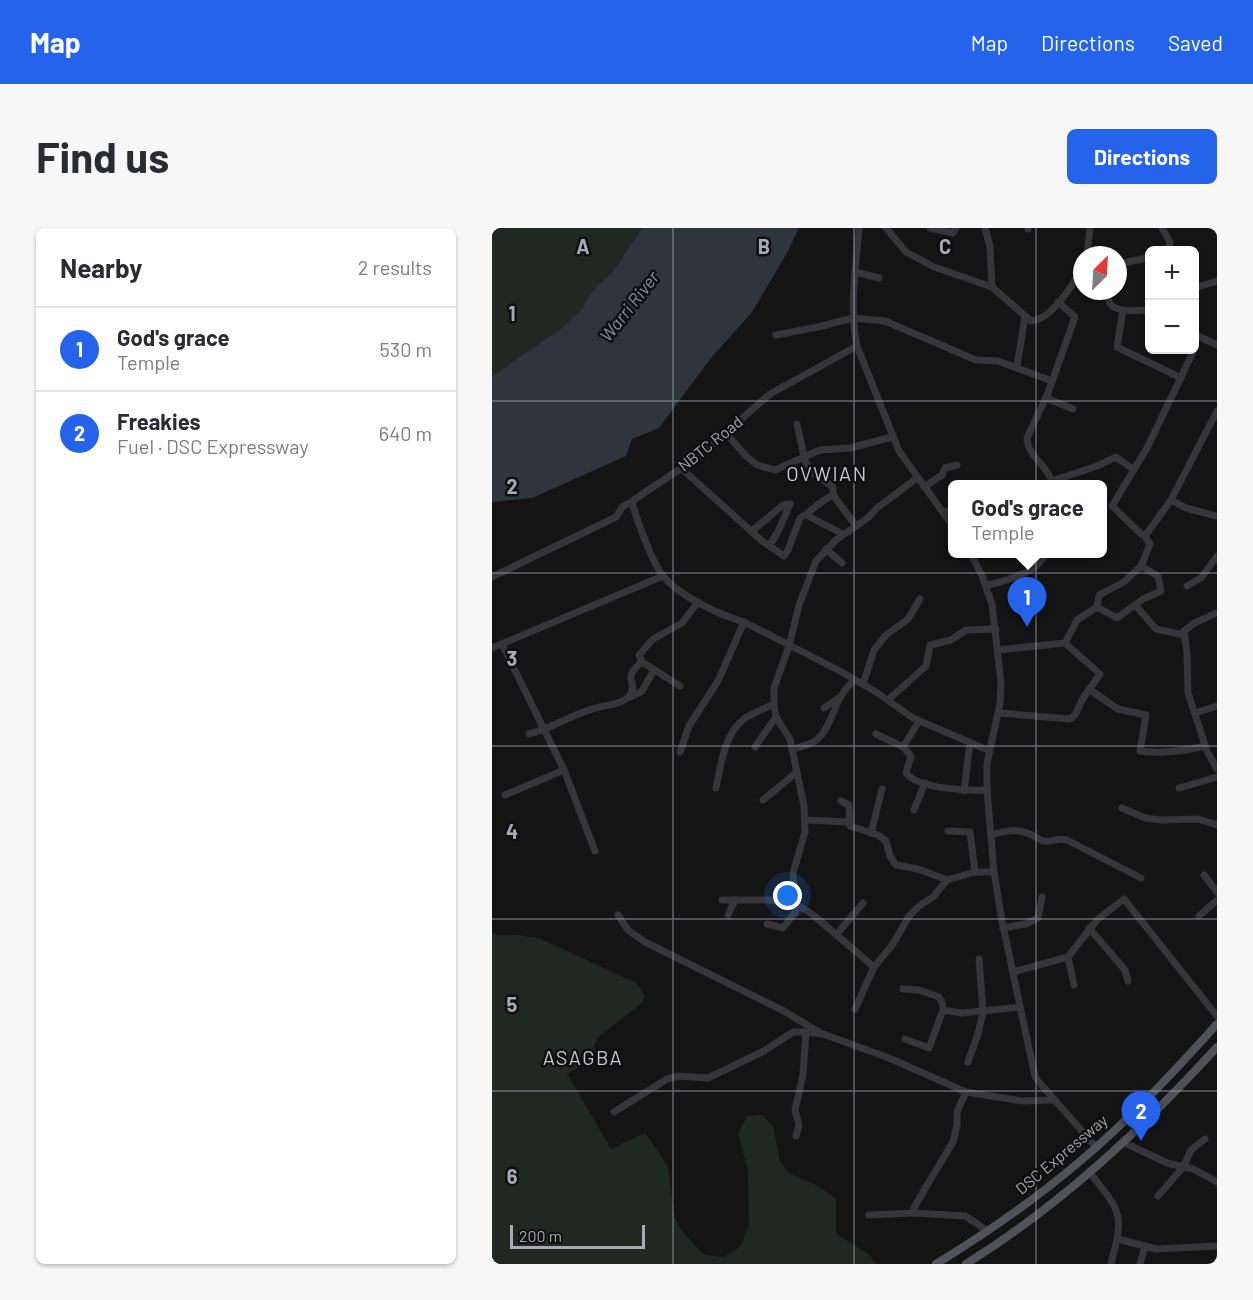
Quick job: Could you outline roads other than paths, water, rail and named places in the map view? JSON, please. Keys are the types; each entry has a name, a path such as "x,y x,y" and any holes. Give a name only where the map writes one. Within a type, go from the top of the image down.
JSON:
{"main road":[{"name":"DSC Expressway","path":"936,1264 988,1231 1096,1147 1171,1075 1217,1024"},
{"name":"DSC Expressway","path":"969,1263 1039,1215 1125,1143 1217,1047"}],"street":[{"path":"859,228 854,318 857,346 899,452 948,519"},
{"path":"886,228 906,252 920,261 954,275 992,286 1031,321 1044,317 1073,284"},
{"path":"930,228 952,233 956,228"},
{"path":"985,228 990,246 992,286"},
{"path":"1089,246 1090,228"},
{"path":"1162,228 1170,242 1169,246"},
{"path":"1127,262 1145,259"},
{"path":"855,272 879,278"},
{"path":"1199,286 1217,281"},
{"path":"1108,300 1109,304 1123,310 1145,310"},
{"path":"1051,480 1044,466 1030,452 1027,444 1030,428 1046,398 1075,317 1059,302"},
{"path":"1123,310 1117,347 1182,378"},
{"path":"1017,366 1025,317"},
{"path":"776,334 854,318 885,321 976,360 998,361 1017,366 1052,381"},
{"path":"1199,336 1217,345"},
{"name":"NBTC Road","path":"492,577 616,517 623,506 681,468 770,394 857,346"},
{"path":"1065,643 1077,620 1097,607 1099,595 1124,582 1141,567 1150,543 1112,506 1134,470 1182,378 1192,354"},
{"path":"1046,398 1073,409"},
{"path":"1144,535 1171,500 1217,411"},
{"path":"797,424 803,456 813,473 832,486 832,495 856,526"},
{"path":"725,432 746,456 765,469 775,470 819,450 850,448 892,437"},
{"path":"1060,480 1116,457 1134,470"},
{"path":"924,487 942,475 945,468 957,465"},
{"path":"681,468 783,556 788,550 800,518 822,499 832,495"},
{"path":"767,924 783,928 796,911 793,873 805,832 804,806 790,739 777,717 774,688 789,646 807,582 816,561 826,549 917,478"},
{"path":"1171,500 1186,508 1217,516"},
{"path":"632,502 645,539 663,576 698,602 732,619 744,622 838,670 919,721 990,751"},
{"path":"752,531 783,505 790,504 769,546"},
{"path":"944,513 948,511"},
{"path":"806,515 843,534"},
{"path":"826,549 842,563"},
{"path":"1187,586 1201,578 1217,556"},
{"path":"973,558 992,604 996,629 1002,690 987,763 987,790 994,872 1020,1007 1035,1076 1096,1147"},
{"path":"986,586 1012,578 1030,569 1044,558"},
{"path":"1097,607 1117,618 1143,599 1157,593 1161,589 1156,574 1141,567"},
{"path":"492,648 663,576"},
{"path":"863,684 874,650 886,635 908,619 920,599"},
{"path":"630,697 632,690 630,675 639,657 653,639 682,623 698,602"},
{"path":"1136,606 1156,629 1184,635"},
{"path":"1217,613 1184,628 1187,685 1205,746 1217,769"},
{"path":"680,752 685,732 718,681 744,622"},
{"path":"888,700 926,666 930,645 951,640 966,630 996,629"},
{"path":"998,650 1065,643 1100,674 1075,715 1070,719 999,712"},
{"path":"502,644 564,770 595,851"},
{"path":"639,657 654,670 680,686"},
{"path":"529,734 544,730 590,709 616,703 642,691 654,670"},
{"path":"824,708 838,698 854,681"},
{"path":"1089,689 1118,709 1146,715 1140,751 1152,753 1205,746"},
{"path":"793,749 809,744 819,737 837,706 838,698"},
{"path":"716,788 725,747 742,720 774,704"},
{"path":"1195,713 1217,706"},
{"path":"755,747 777,717"},
{"path":"903,747 919,721"},
{"path":"876,734 903,747 911,756 907,775 925,783 964,791 987,790"},
{"path":"964,791 970,743"},
{"path":"505,795 564,770"},
{"path":"763,800 797,772"},
{"path":"1179,788 1217,777"},
{"path":"914,810 925,783"},
{"path":"871,833 882,789"},
{"path":"841,801 849,805 850,826 886,841 896,865 918,869 947,880"},
{"path":"1122,808 1145,818 1198,819 1217,825"},
{"path":"805,820 849,822"},
{"path":"991,835 1015,830 1048,842 1060,837 1142,878"},
{"path":"948,831 970,832 975,872"},
{"path":"855,1009 874,967 893,944 914,909 933,897 947,880 975,872 994,872"},
{"path":"1204,875 1217,892"},
{"path":"1004,928 1026,924 1038,918 1042,897"},
{"path":"1013,972 1068,957 1089,928 1124,898 1217,1016"},
{"path":"722,900 771,900 796,904 874,967"},
{"path":"728,915 735,900"},
{"path":"1199,916 1217,900"},
{"path":"836,935 863,903"},
{"path":"618,915 628,930 645,942 782,1010 823,1034 966,1092 1022,1101 1055,1100"},
{"path":"1089,928 1125,970 1128,981"},
{"path":"1068,957 1074,985"},
{"path":"968,1062 983,1012 979,959"},
{"path":"903,989 919,990 939,997 943,1010 929,1048 905,1039"},
{"path":"943,1010 962,1013 1020,1007"},
{"path":"614,1112 667,1080 679,1076 708,1078 764,1051 793,1032 823,1034"},
{"path":"796,1136 799,1125 795,1110 803,1075 806,1032"},
{"path":"915,1214 914,1208 922,1192 952,1142 957,1126 957,1112 966,1092"},
{"path":"1158,1196 1184,1166 1191,1150 1204,1138"},
{"path":"1125,1143 1167,1163 1202,1173 1217,1182"},
{"path":"1090,1173 1113,1201 1119,1215 1118,1239 1111,1264"},
{"path":"868,1215 965,1216 988,1231"},
{"path":"1118,1239 1168,1250 1217,1246"},
{"path":"1140,1264 1145,1246"}],"water":[{"name":"Warri River","path":"642,228 799,228 752,312 711,358 659,428 632,439 626,456 532,498 492,502 492,376 561,329 583,308 588,297 612,273"}],"place":[{"name":"God's grace","path":"1027,627"},
{"name":"Freakies","path":"1141,1141"}],"district":[{"name":"OVWIAN","path":"827,473"},
{"name":"ASAGBA","path":"583,1057"}]}
